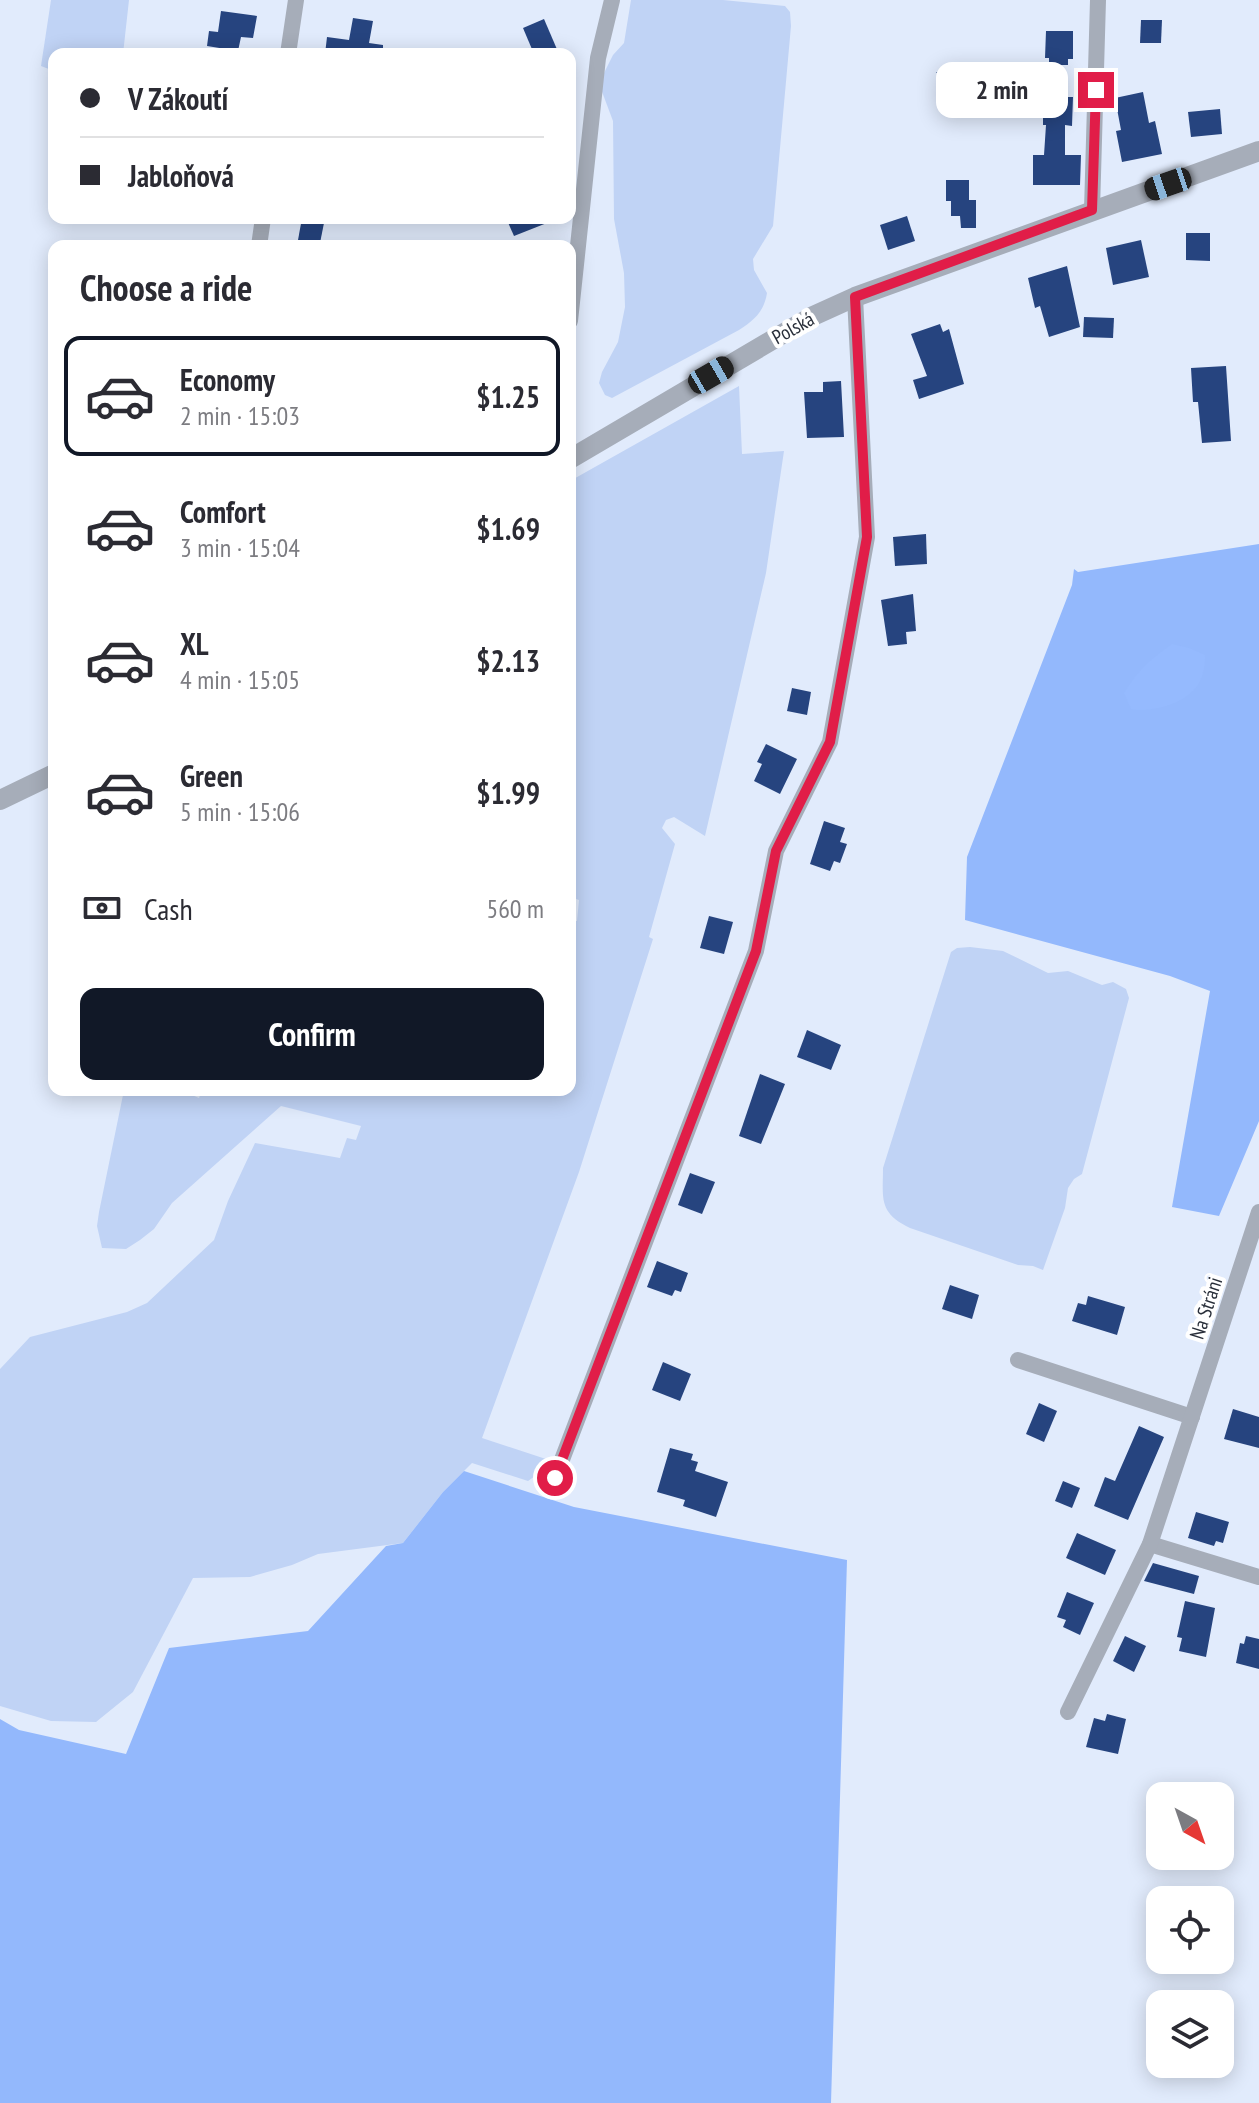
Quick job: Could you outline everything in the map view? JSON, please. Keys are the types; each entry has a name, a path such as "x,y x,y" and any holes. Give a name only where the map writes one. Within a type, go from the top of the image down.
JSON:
{"street":[{"path":"289,48 296,0"},
{"path":"576,265 598,58 612,0"},
{"path":"1092,210 1098,0"},
{"name":"Polská","path":"576,455 813,316 855,297 1259,151"},
{"path":"555,1478 756,951 776,851 830,742 867,537 855,297"},
{"path":"0,800 48,777"},
{"name":"Na Stráni","path":"1068,1712 1150,1544 1259,1212"},
{"path":"1018,1360 1192,1417"},
{"path":"1150,1544 1259,1577"}],"shaded area":[{"path":"51,0 129,0 124,48 48,48 48,69 41,66"},
{"path":"631,0 723,0 785,6 790,12 791,26 773,226 753,259 754,270 767,293 761,310 739,330 612,398 605,395 599,383 618,342 625,307 624,273 614,219 613,121 601,89 604,73 613,55 624,43"},
{"path":"739,386 742,454 784,451 766,573 705,836 674,817 666,820 662,828 675,844 649,937 653,939 579,1172 482,1438 555,1462 528,1481 472,1463 443,1492 403,1543 318,1554 250,1577 193,1578 133,1692 96,1722 51,1721 0,1706 0,1369 30,1337 127,1312 147,1303 214,1240 255,1143 340,1158 347,1138 356,1140 361,1126 281,1106 172,1203 154,1229 126,1249 102,1248 97,1226 123,1096 576,1096 576,921 579,900 576,899 576,478"},
{"path":"1259,544 1259,1121 1219,1216 1172,1207 1210,991 1170,976 965,920 967,857 1072,585 1074,569 1078,572"},
{"path":"1172,644 1205,655 1204,668 1195,689 1170,705 1131,709 1124,693 1145,666"},
{"path":"970,947 1003,951 1048,973 1068,971 1102,985 1113,982 1126,989 1129,998 1082,1174 1068,1188 1065,1208 1043,1270 1018,1265 910,1228 892,1217 884,1204 883,1168 951,952"},
{"path":"464,1471 574,1507 847,1560 831,2103 0,2103 0,1719 19,1730 126,1754 169,1648 308,1631 386,1546 403,1543 443,1492"}],"building":[{"path":"221,11 257,16 253,38 241,37 239,48 207,46 209,31 218,32"},
{"path":"353,18 373,21 369,43 383,45 383,48 326,48 327,37 349,40"},
{"path":"544,19 556,48 531,48 523,28"},
{"path":"1141,20 1162,20 1161,43 1140,43"},
{"path":"1046,31 1073,31 1073,59 1068,59 1068,65 1049,65 1049,58 1045,58"},
{"path":"936,72 974,72 974,98 970,98 970,104 955,104 955,98 946,98 947,84"},
{"path":"1143,92 1149,123 1155,121 1162,154 1122,162 1116,131 1121,130 1115,98"},
{"path":"1058,97 1073,97 1072,126 1065,125 1065,155 1081,155 1080,185 1033,185 1033,155 1044,155 1046,125 1043,125 1043,100 1058,101"},
{"path":"1220,109 1222,134 1191,137 1188,112"},
{"path":"946,180 969,180 969,200 976,200 976,228 961,228 960,216 951,216 951,201 946,201"},
{"path":"907,216 915,241 888,250 880,225"},
{"path":"301,224 324,224 321,240 298,240"},
{"path":"509,224 544,224 514,236"},
{"path":"1186,233 1210,233 1210,261 1186,260"},
{"path":"1141,240 1149,277 1113,285 1106,248"},
{"path":"1067,266 1080,327 1049,337 1040,306 1035,308 1028,278"},
{"path":"1084,317 1114,318 1113,338 1083,337"},
{"path":"940,324 943,332 949,329 964,384 919,399 913,380 927,376 911,334"},
{"path":"1226,366 1231,441 1202,443 1198,402 1193,402 1191,368"},
{"path":"841,381 844,437 807,438 804,392 823,392 823,382"},
{"path":"926,534 927,564 895,566 893,537"},
{"path":"913,594 916,631 906,632 907,644 888,646 881,600"},
{"path":"792,688 811,692 807,715 787,711"},
{"path":"766,744 797,759 780,794 754,781 762,764 757,762"},
{"path":"824,821 845,828 840,842 847,844 840,863 834,861 830,871 810,864"},
{"path":"709,916 733,922 724,954 700,948"},
{"path":"807,1030 841,1045 831,1070 797,1057"},
{"path":"760,1074 785,1084 761,1144 739,1136"},
{"path":"690,1173 715,1182 702,1214 678,1205"},
{"path":"657,1261 688,1273 681,1292 675,1290 672,1296 647,1287"},
{"path":"950,1285 979,1295 972,1319 942,1309"},
{"path":"1088,1296 1125,1307 1117,1335 1072,1321 1078,1303 1086,1305"},
{"path":"663,1362 691,1374 680,1401 652,1390"},
{"path":"1039,1403 1057,1411 1044,1442 1026,1434"},
{"path":"1233,1409 1259,1417 1259,1448 1224,1439"},
{"path":"1139,1426 1164,1437 1128,1520 1094,1506 1105,1477 1115,1481"},
{"path":"670,1448 693,1454 691,1460 698,1462 695,1471 728,1482 716,1517 683,1506 685,1500 657,1492"},
{"path":"1063,1481 1080,1488 1072,1508 1055,1501"},
{"path":"1196,1512 1229,1522 1223,1543 1216,1541 1214,1546 1188,1538"},
{"path":"1077,1533 1116,1550 1105,1575 1066,1558"},
{"path":"1153,1563 1199,1576 1194,1594 1144,1581"},
{"path":"1067,1592 1094,1603 1080,1635 1063,1627 1066,1620 1057,1617"},
{"path":"1185,1601 1215,1608 1206,1657 1179,1651 1182,1638 1177,1637"},
{"path":"1125,1636 1146,1646 1134,1672 1113,1661"},
{"path":"1246,1636 1259,1639 1259,1669 1236,1663 1240,1643 1244,1644"},
{"path":"1107,1714 1126,1719 1118,1754 1086,1747 1094,1718 1105,1721"}],"route":[{"path":"555,1478 756,951 776,851 830,742 867,537 855,297 1092,210 1096,90"}]}
